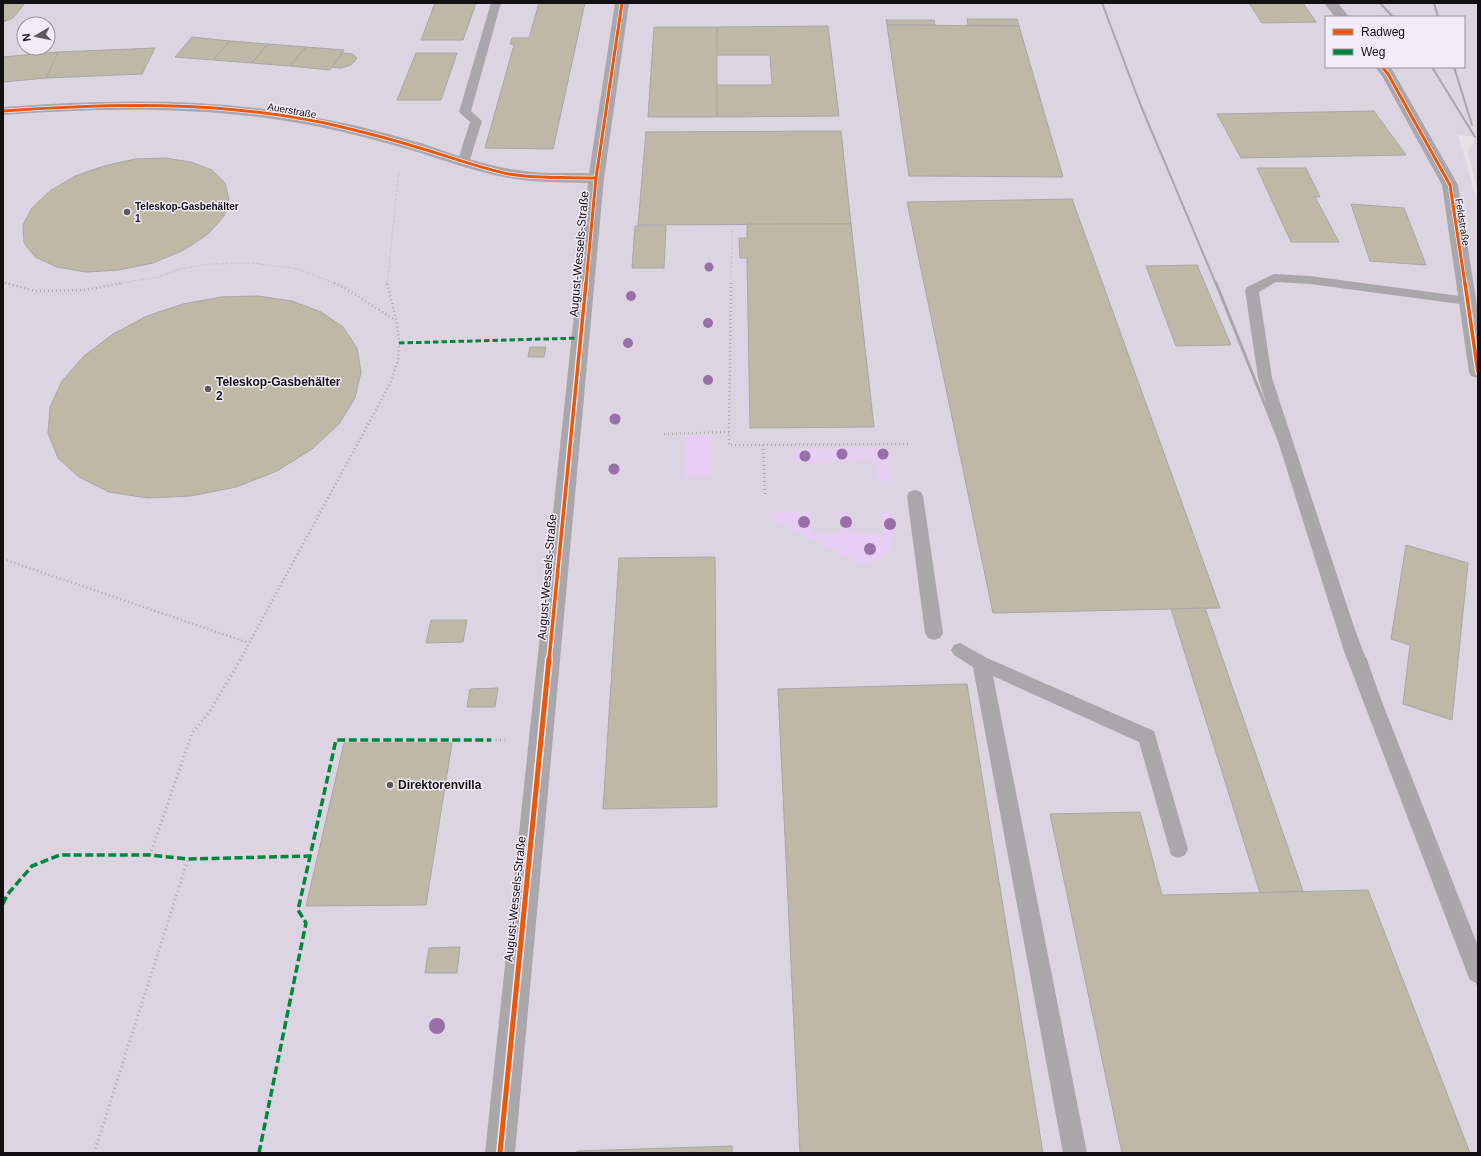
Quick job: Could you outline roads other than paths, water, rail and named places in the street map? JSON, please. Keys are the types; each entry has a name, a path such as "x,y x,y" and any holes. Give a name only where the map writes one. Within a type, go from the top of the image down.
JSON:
{"street":[{"name":"August-Wessels-Straße","path":"500,1153 596,178 622,3"},
{"path":"1331,3 1341,16"},
{"name":"Feldstraße","path":"1383,68 1388,74 1450,185 1478,372"},
{"name":"Auerstraße","path":"3,111 81,105 230,108 296,118 357,131 413,146 463,163 524,176 596,178"}],"lane":[{"path":"463,163 476,121 465,112 496,3"},
{"path":"1467,301 1310,280 1274,278 1252,290 1265,378 1353,651 1478,973"},
{"path":"915,496 934,633"},
{"path":"960,650 981,663 1147,737 1178,849"},
{"path":"981,663 1075,1153"}],"railway":[{"path":"1102,3 1141,106 1216,284"},
{"path":"1380,3 1392,16"},
{"path":"1434,3 1438,16"},
{"path":"1433,68 1475,137"},
{"path":"1454,68 1472,125"},
{"path":"1216,283 1292,472 1365,660"},
{"path":"1365,659 1478,984"}],"place":[{"name":"Teleskop-Gasbehälter 1","path":"127,212"},
{"name":"Teleskop-Gasbehälter 2","path":"208,389"},
{"name":"Direktorenvilla","path":"390,785"}]}
